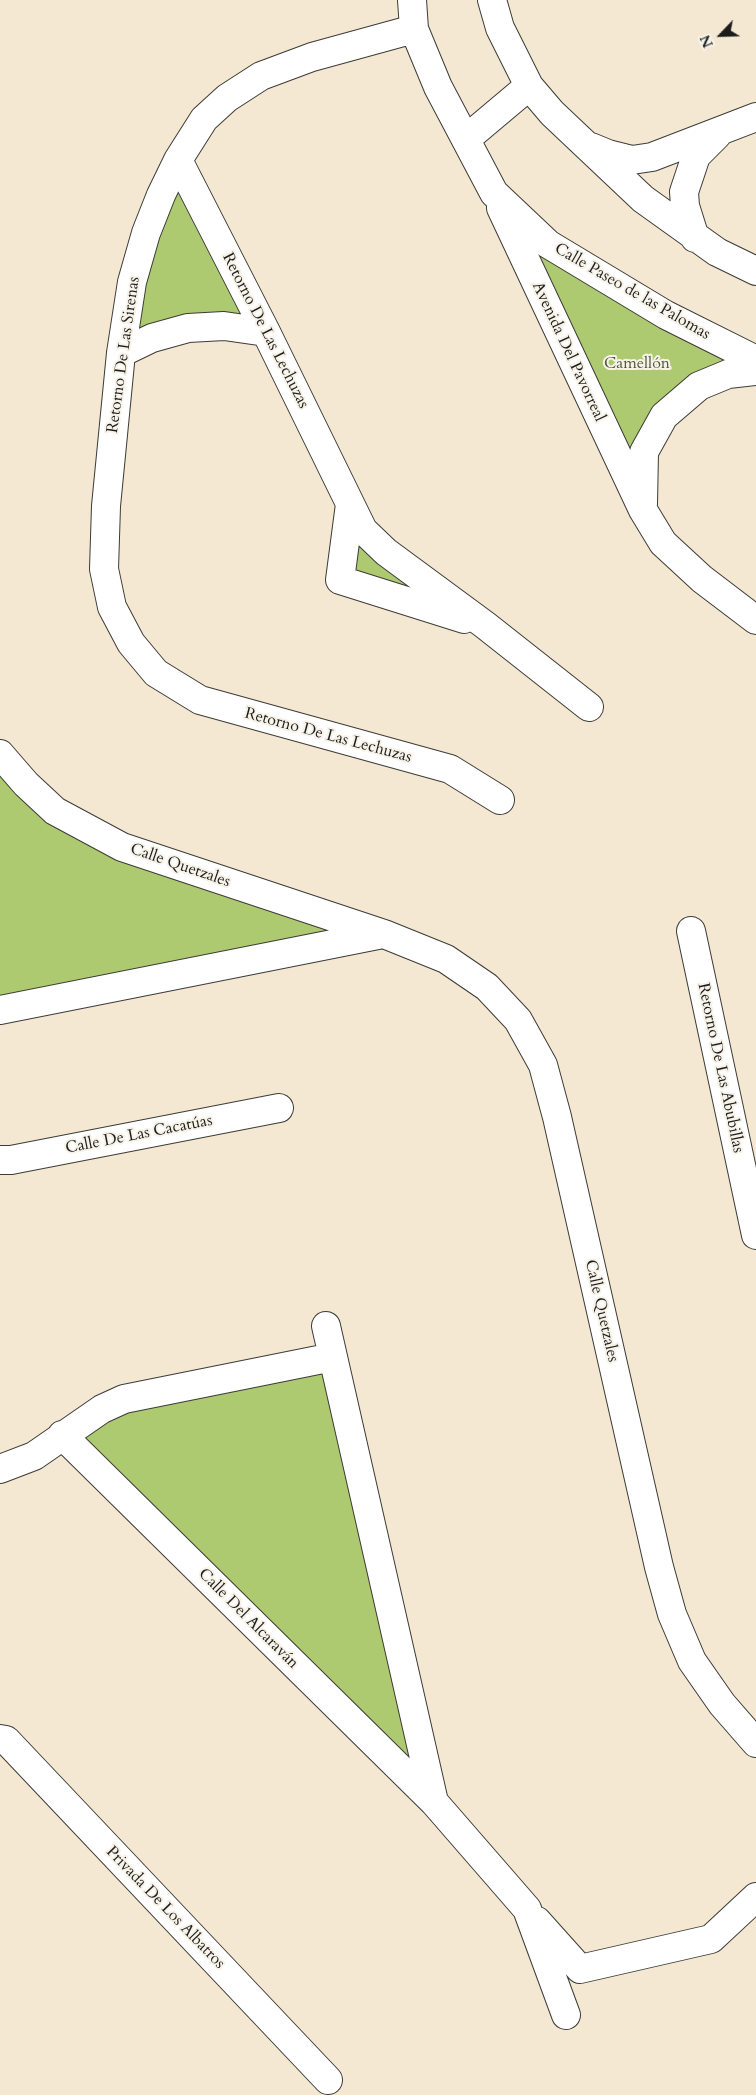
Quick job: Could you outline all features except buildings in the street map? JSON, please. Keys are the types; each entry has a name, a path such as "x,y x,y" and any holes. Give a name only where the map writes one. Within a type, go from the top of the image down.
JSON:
{"street":[{"name":"Calle Paseo de las Palomas","path":"412,0 414,29 438,87 494,193 548,244 666,315 756,360"},
{"path":"492,0 500,28 529,86 576,139 642,199 695,238 717,252 756,271"},
{"name":"Retorno De Las Sirenas","path":"156,673 131,643 112,607 104,569 106,506 121,353 132,282 146,232 160,195 178,160 204,120 227,98 261,76 312,57 414,29"},
{"path":"466,139 529,86"},
{"path":"576,139 593,148 632,160 652,157 756,117"},
{"path":"695,238 685,206 684,192 696,156 722,131"},
{"name":"Retorno De Las Lechuzas","path":"178,160 266,332 363,530 386,552 589,707"},
{"name":"Avenida Del Pavorreal","path":"494,193 643,510 663,543 702,579 756,620"},
{"path":"121,353 152,338 188,328 224,326 266,332"},
{"path":"643,510 644,452 664,416 699,386 728,374 756,371"},
{"name":"Retorno De Las Lechuzas","path":"350,504 340,580 485,626"},
{"name":"Retorno De Las Lechuzas","path":"156,673 200,700 450,769 500,800"},
{"name":"Calle Quetzales","path":"0,754 26,784 55,811 122,847 384,934 446,959 487,986 518,1020 543,1065 557,1118 659,1567 672,1614 692,1661 722,1704 756,1743"},
{"name":"Retorno De Las Abubillas","path":"691,931 756,1235"},
{"path":"0,1010 384,934"},
{"name":"Calle De Las Cacatúas","path":"0,1160 11,1160 278,1108"},
{"name":"Calle Del Alcaraván","path":"326,1326 434,1802"},
{"path":"0,1469 34,1456 102,1409 124,1399 332,1356"},
{"name":"Calle Del Alcaraván","path":"62,1435 434,1802 580,1969 711,1939 756,1896"},
{"name":"Privada De Los Albatros","path":"0,1739 6,1740 13,1747 328,2080"},
{"name":"Calle Del Alcaraván","path":"527,1909 566,2015"}],"green space":[{"path":"178,160 266,332 224,326 121,353"},
{"name":"Camellón","path":"494,193 756,360 664,416 643,510"},
{"path":"350,504 485,625 340,580"},
{"path":"0,754 55,811 384,934 0,1010"},
{"path":"333,1357 434,1802 62,1435 102,1409"}]}
